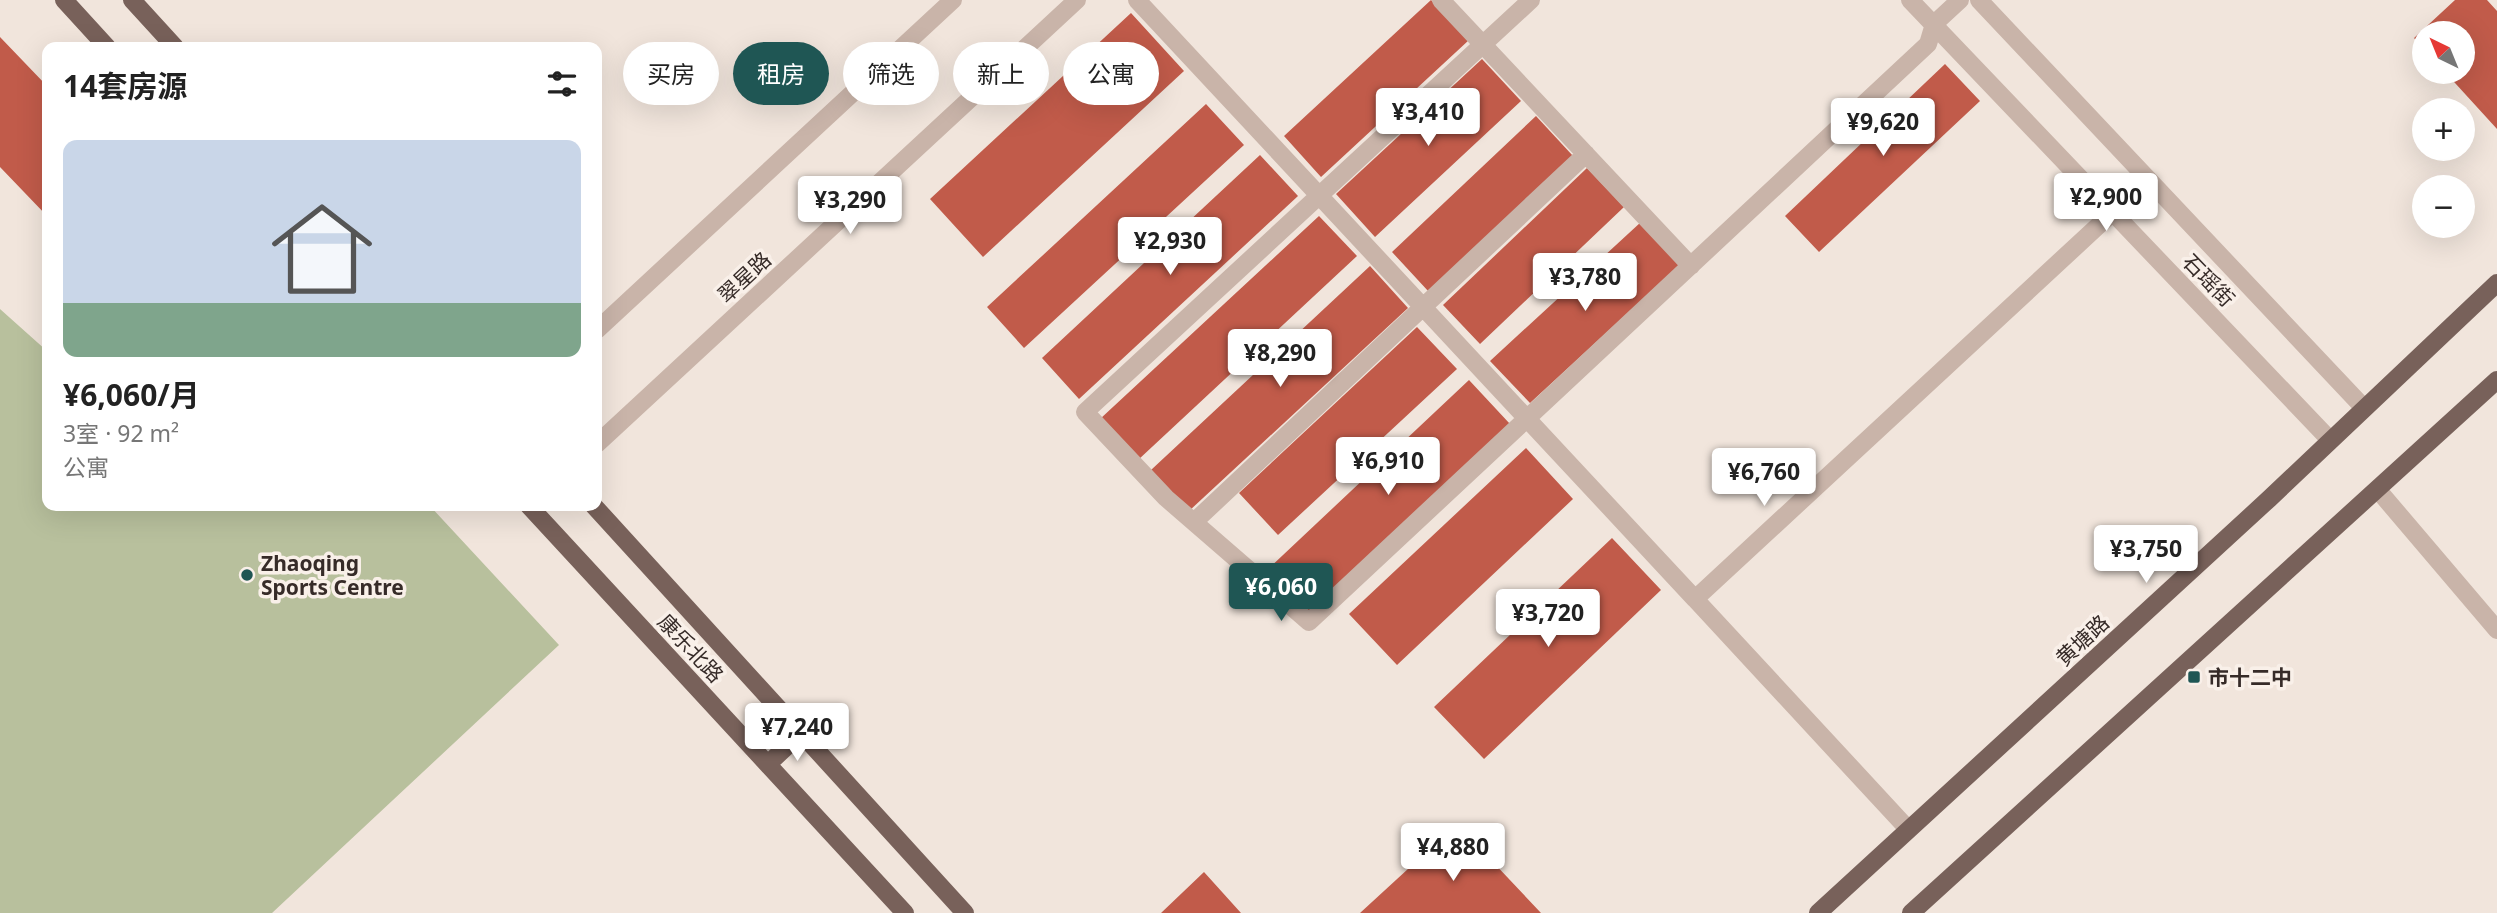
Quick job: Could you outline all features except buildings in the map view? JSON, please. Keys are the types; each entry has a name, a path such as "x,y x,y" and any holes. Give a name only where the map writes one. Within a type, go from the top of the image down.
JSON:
{"main road":[{"path":"64,0 102,42"},
{"path":"132,0 170,42"},
{"name":"黄塘路","path":"1818,913 2497,283"},
{"path":"1910,913 2497,380"},
{"name":"康乐北路","path":"534,511 905,913"},
{"name":"康乐北路","path":"599,511 965,913"},
{"path":"768,764 801,733"}],"street":[{"path":"602,325 953,0"},
{"name":"翠星路","path":"602,439 1077,0"},
{"path":"1137,0 1908,830"},
{"path":"1441,0 1691,265"},
{"path":"1531,0 1085,412 1194,522 1309,622 1928,44 1934,24 1960,0"},
{"name":"石瑶街","path":"1910,0 2330,440"},
{"name":"石瑶街","path":"1979,0 2364,408"},
{"path":"1194,522 1586,154"},
{"path":"1695,598 2113,212"},
{"path":"2378,490 2497,630"}],"green space":[{"name":"Zhaoqing Sports Centre","path":"0,309 42,347 42,511 435,511 559,645 272,913 0,913"}],"place":[{"name":"Zhaoqing Sports Centre","path":"247,575"},
{"name":"市十二中","path":"2194,677"}]}
